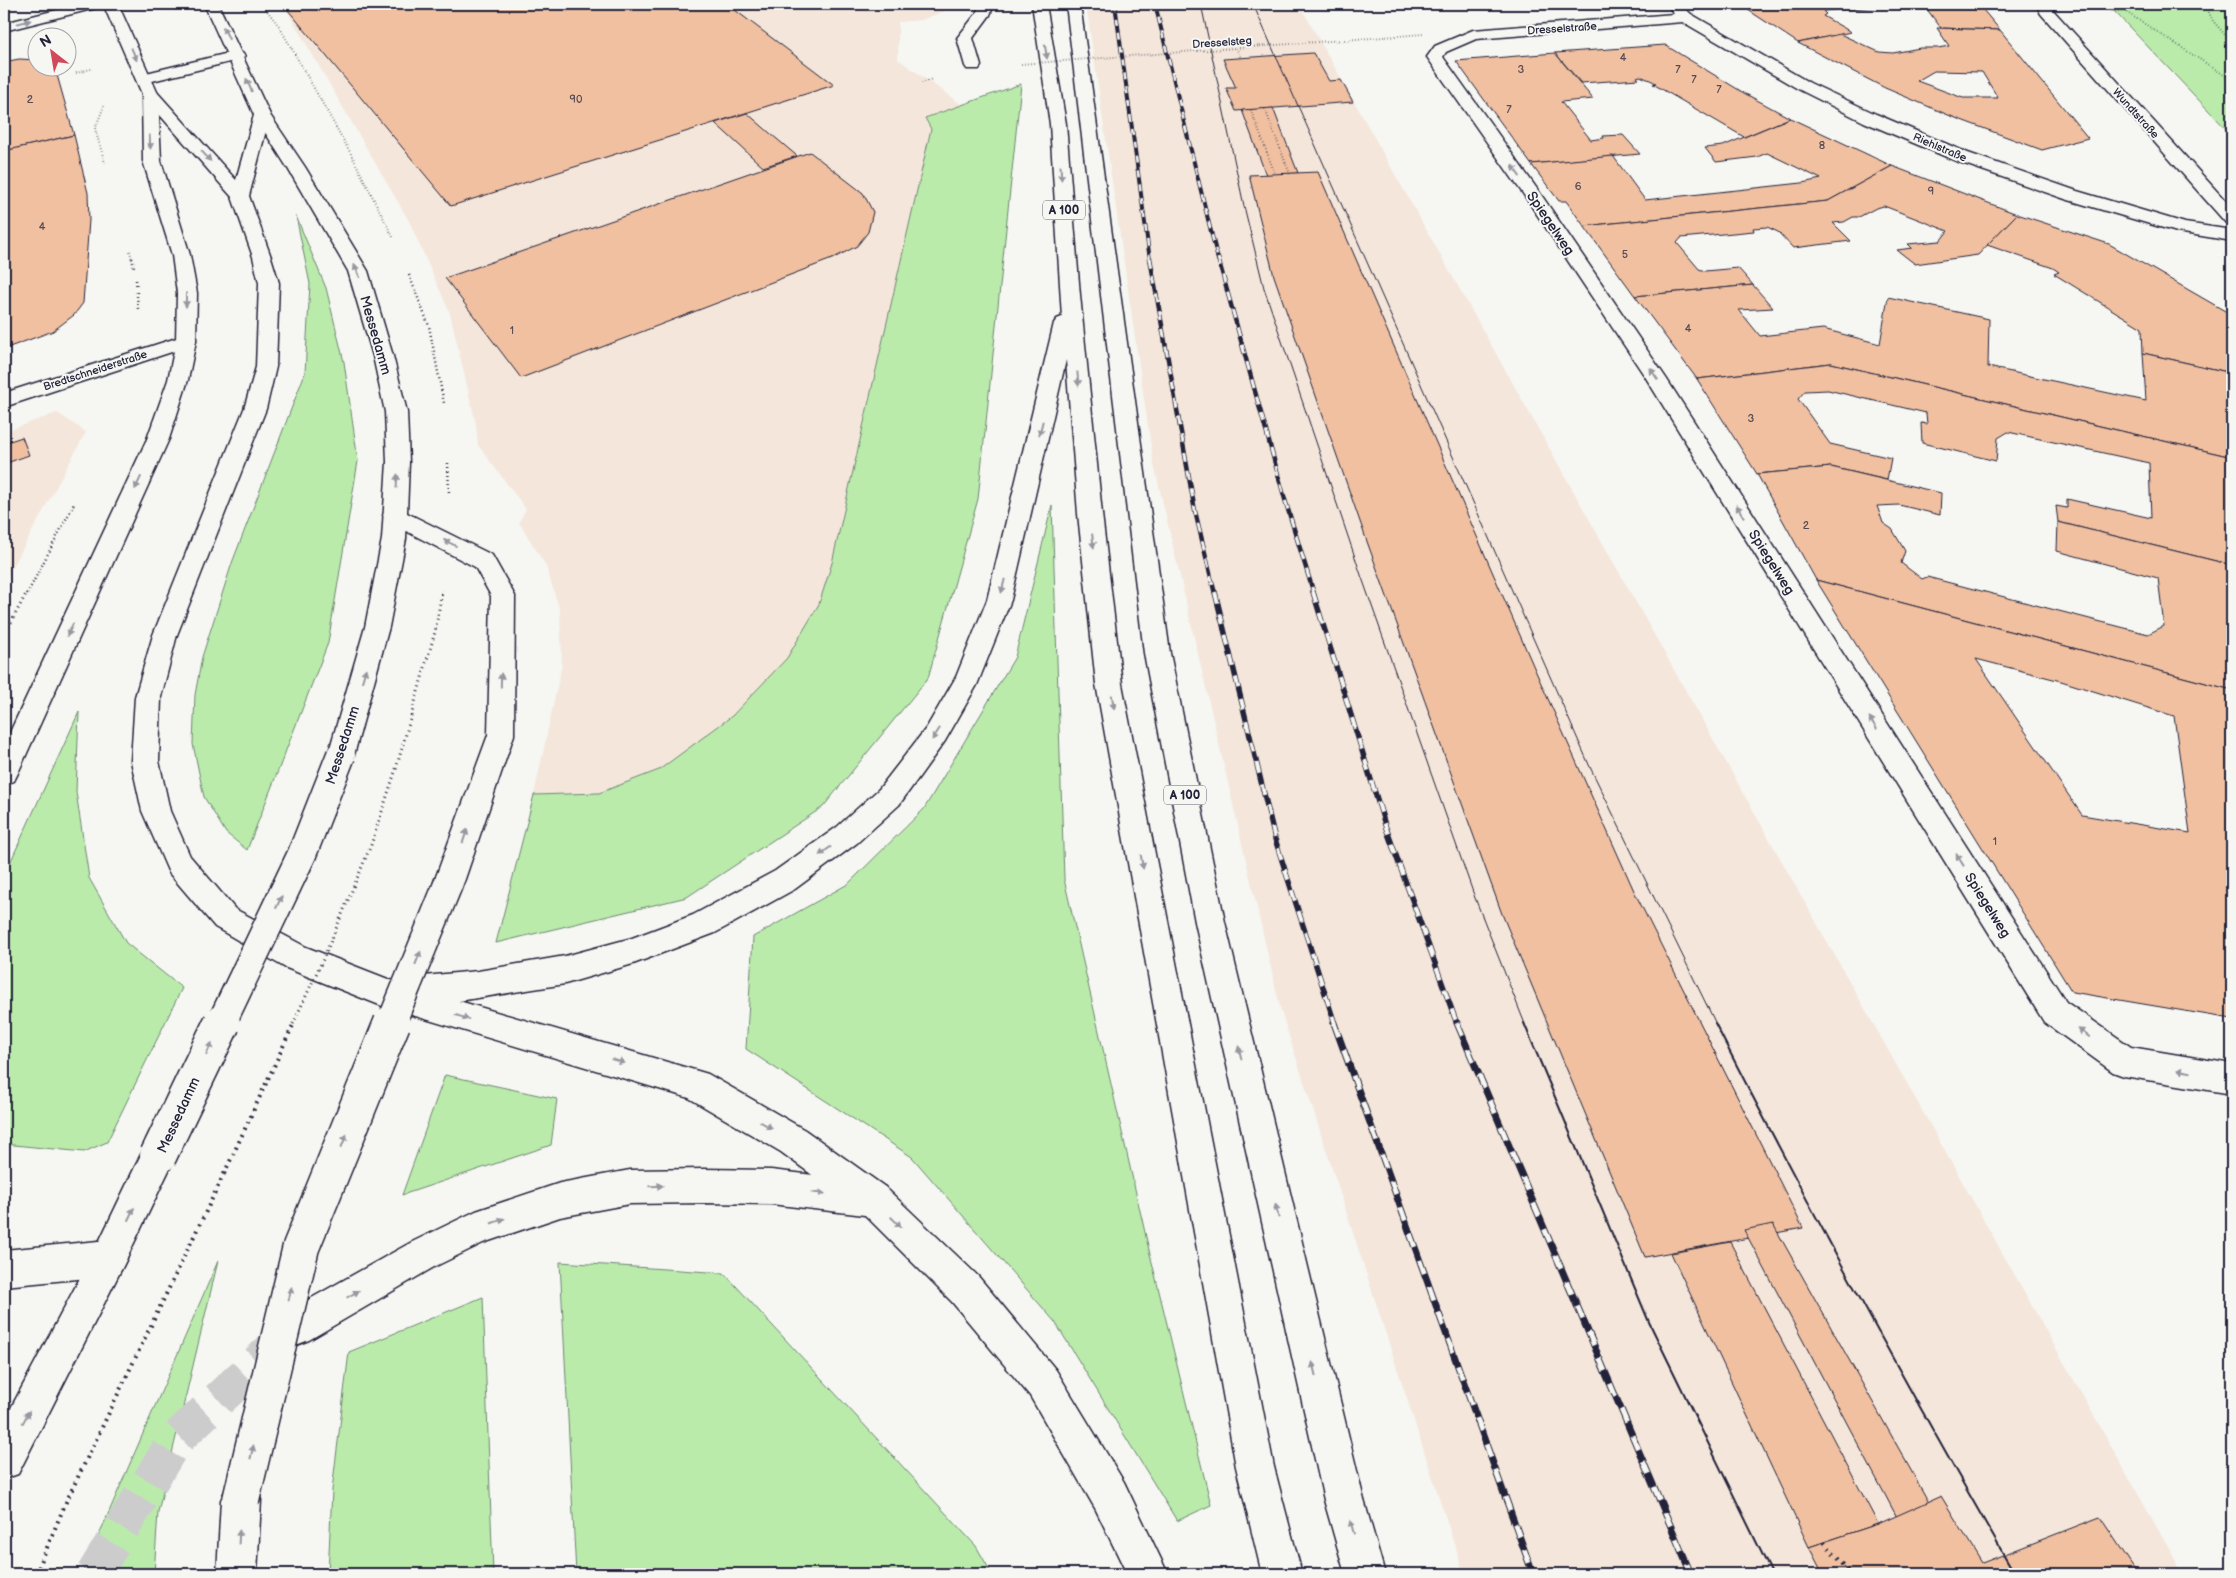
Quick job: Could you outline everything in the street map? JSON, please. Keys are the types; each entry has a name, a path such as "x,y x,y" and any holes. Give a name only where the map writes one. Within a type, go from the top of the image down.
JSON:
{"main road":[{"path":"4,27 98,4"},
{"path":"111,4 147,86 240,196 262,256 269,283 266,367 255,410 165,635 148,697 145,761 156,811 179,864 225,918 295,956 382,992 697,1085 793,1141 873,1199 965,1289 1043,1384 1110,1496 1148,1574"},
{"name":"Messedamm","path":"4,1460 110,1258 302,854 341,755 377,627 394,539 398,462 396,412 383,356 358,271 296,167 262,115 237,56 211,4"},
{"path":"973,66 965,38 982,15 987,4"},
{"name":"A 100","path":"1039,4 1058,124 1070,295 1090,514 1109,684 1255,1468 1282,1574"},
{"name":"A 100","path":"1074,4 1157,653 1212,932 1344,1500 1365,1574"},
{"name":"Riehlstraße","path":"1671,4 1686,17 1804,86 1870,118 1962,157 2071,196 2183,228 2232,235"},
{"name":"Wundtstraße","path":"2043,4 2046,10 2123,98 2232,219"},
{"name":"Dresselstraße","path":"1432,42 1473,34 1686,17"},
{"name":"Spiegelweg","path":"1432,42 1436,57 1534,197 1656,378 2055,1012 2124,1061 2232,1079"},
{"path":"147,86 237,56"},
{"path":"6,763 158,439 178,380 186,341 186,293 181,255 152,161 147,86"},
{"path":"240,196 262,115"},
{"path":"382,992 428,991 478,985 565,970 633,951 704,924 785,880 847,835 889,797 936,734 968,678 999,600 1041,427 1070,295"},
{"name":"Bredtschneiderstraße","path":"4,400 186,341"},
{"path":"237,1574 241,1500 301,1247 449,882 501,735 503,596 484,561 395,515"},
{"path":"296,1327 422,1255 468,1232 560,1200 630,1186 771,1187 873,1199"},
{"path":"4,1268 110,1258"}],"path":[{"path":"2125,4 2126,12"},
{"path":"2205,4 2213,21 2232,43"},
{"path":"2106,10 2126,12 2232,80"},
{"name":"Dresselsteg","path":"1021,64 1236,48 1432,42"},
{"path":"1236,48 1241,58"},
{"path":"78,72 91,69"},
{"path":"1265,109 1290,174"},
{"path":"1251,110 1275,174"},
{"path":"4,636 76,499"},
{"path":"36,1574 66,1502 224,1174 325,956 371,845 396,769 435,632 442,593"},
{"path":"1824,1542 1851,1574"}],"shaded area":[{"path":"283,4 963,4 921,20 898,22 898,59 962,105 925,118 931,129 832,563 819,604 787,658 732,716 659,770 599,793 534,795 562,664 560,611 546,566 519,522 526,509 478,445 476,424 450,313 409,221"},
{"path":"1086,4 1299,4 2183,1574 1464,1574 1281,1011 1153,460"},
{"path":"57,413 86,432 4,583 4,432"}],"green space":[{"path":"2112,4 2232,4 2232,135 2113,10"},
{"path":"1021,84 978,499 928,678 823,807 687,897 496,943 534,795 599,793 659,770 732,716 787,658 819,604 832,563 931,129 925,118"},
{"path":"296,216 326,288 344,362 358,461 328,643 247,850 226,833 204,797 193,744 195,695 202,657 232,563 305,373 310,284"},
{"path":"1052,505 1064,879 1149,1250 1211,1505 1177,1521 1055,1322 912,1157 746,1049 753,937 848,884 924,809 1015,657"},
{"path":"79,712 76,792 89,878 126,943 182,988 107,1142 84,1152 4,1144 4,876"},
{"path":"445,1075 557,1099 551,1145 402,1195"},
{"path":"218,1261 158,1512 154,1574 82,1574"},
{"path":"560,1262 724,1273 976,1546 992,1574 576,1574"},
{"path":"483,1297 493,1574 328,1574 332,1490 349,1352"}],"building":[{"path":"283,4 727,4 834,85 451,206"},
{"path":"879,4 926,4 879,7"},
{"path":"1409,4 1472,4 1412,8"},
{"path":"1739,4 1872,4 1875,7 1823,11 1826,14 1823,16 1851,32 1798,43"},
{"path":"1923,4 1978,4 2000,30 1941,28"},
{"path":"1937,28 2000,30 2088,138 2042,150 1953,117 1885,88 1798,43 1840,34 1879,52 1893,53 1920,48 1949,46","holes":["1934,71 1982,72 1998,98 1963,98 1917,81"]},
{"path":"1665,45 1744,93 1790,118 1744,137 1653,84 1656,83 1640,76 1637,77 1639,79 1581,83 1555,53"},
{"path":"1313,53 1329,81 1341,80 1353,102 1236,111 1226,88 1236,88 1223,59"},
{"path":"1555,53 1593,99 1561,102 1591,140 1604,138 1603,136 1623,135 1640,154 1531,164 1456,61"},
{"path":"28,59 28,78 58,78 74,135 4,151 4,62"},
{"path":"1273,108 1298,173 1266,175 1242,110"},
{"path":"747,113 797,156 763,167 715,123"},
{"path":"1790,118 1892,166 1828,201 1584,226 1566,201 1559,201 1531,164 1613,156 1645,200 1802,183 1821,179 1767,153 1757,157 1716,162 1705,148 1723,146"},
{"path":"74,135 88,193 89,220 83,303 74,315 53,331 4,349 4,151"},
{"path":"810,152 863,193 873,212 868,232 857,246 832,259 521,378 445,278"},
{"path":"1892,166 2017,214 1978,255 1915,264 1897,250 1912,248 1908,244 1940,241 1948,231 1884,206 1844,222 1833,223 1851,241 1793,248 1778,232 1767,227 1753,228 1754,231 1681,238 1677,243 1699,269 1705,271 1738,268 1753,285 1635,296 1584,226 1828,201"},
{"path":"1318,172 1536,672 1635,893 1803,1228 1645,1257 1502,914 1365,536 1274,276 1249,175"},
{"path":"2017,214 2109,244 2232,315 2232,373 2143,353 2142,328 2054,274 2059,272 2053,268 1987,245"},
{"path":"1753,285 1773,308 1739,310 1760,336 1823,329 1880,344 1888,297 1989,319 1988,367 2146,401 2143,353 2232,373 2232,457 1831,363 1697,379 1635,296"},
{"path":"1831,363 2232,457 2232,565 2058,522 2056,506 2067,508 2067,499 2151,518 2149,463 2008,432 1998,438 1996,461 1922,443 1921,423 1927,424 1926,413 1828,390 1805,391 1798,399 1830,444 1891,458 1887,480 1831,467 1757,474 1697,379"},
{"path":"22,437 29,455 4,464 4,443"},
{"path":"1831,467 1941,493 1940,515 1899,505 1877,506 1883,523 1892,529 1905,551 1901,563 1922,579 1927,577 2148,634 2164,626 2158,578 2057,551 2058,522 2232,565 2232,690 1816,580 1757,474"},
{"path":"1816,580 2232,690 2232,1019 2072,992","holes":["1976,659 2061,681 2174,716 2190,833 2082,815"]},
{"path":"1773,1224 1932,1508 1899,1521 1744,1230"},
{"path":"1730,1242 1878,1524 1809,1547 1671,1253"},
{"path":"1941,1496 1982,1563 2100,1517 2138,1574 1823,1574 1809,1547 1878,1524"}],"tunnel":[{"path":"94,1574 175,1440 282,1340"}],"tram line":[{"path":"1201,4 1244,206 1264,288 1361,575 1475,898 1525,1024"},
{"path":"1253,4 1590,767 1716,1024"},
{"path":"1524,1023 1649,1322 1772,1574"},
{"path":"1715,1023 1861,1301 2015,1574"}],"railway":[{"path":"1115,4 1150,260"},
{"path":"1155,4 1218,260"},
{"path":"1150,258 1195,511 1215,594"},
{"path":"1218,258 1286,503 1314,594"},
{"path":"1215,592 1275,839 1335,1024"},
{"path":"1313,592 1385,825 1457,1024"},
{"path":"1334,1023 1533,1574"},
{"path":"1457,1023 1691,1574"}]}
